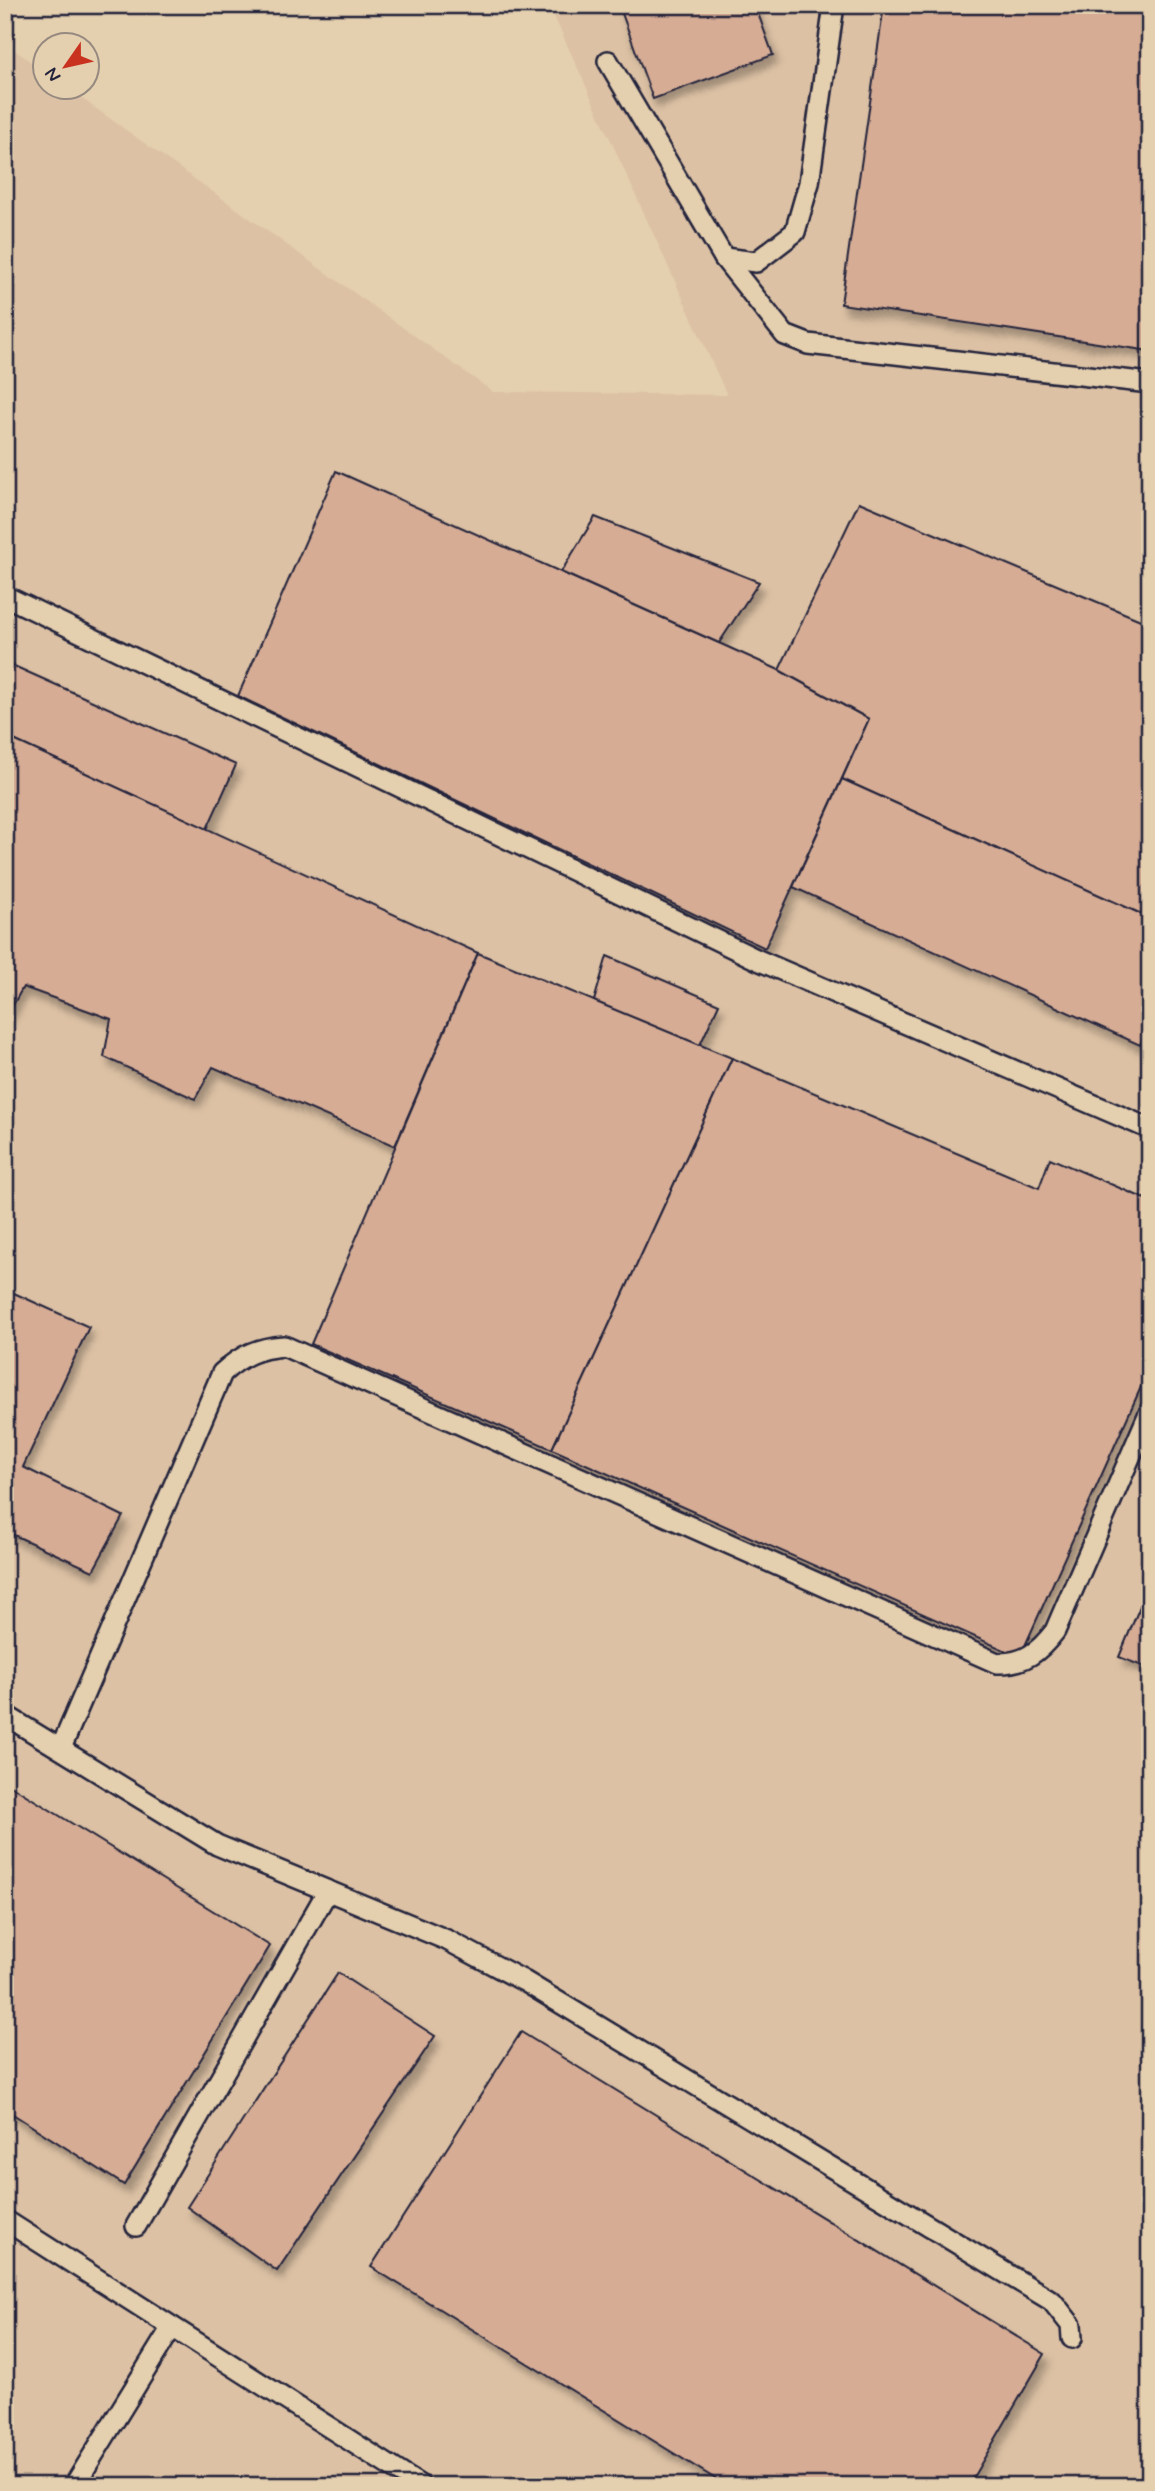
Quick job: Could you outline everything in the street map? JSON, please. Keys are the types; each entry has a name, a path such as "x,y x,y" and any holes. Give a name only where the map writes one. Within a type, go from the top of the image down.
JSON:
{"lane":[{"path":"724,258 756,262 795,232 808,183 834,5"},
{"path":"608,61 724,258 785,335 808,344 1150,383"},
{"path":"5,596 758,960 1150,1129"},
{"path":"61,1748 222,1373 240,1357 260,1348 284,1346 998,1663 1013,1664 1027,1658 1042,1648 1055,1631 1150,1411"},
{"path":"5,1715 217,1844 446,1940 536,1988 1052,2301 1071,2325 1072,2338"},
{"path":"136,2226 327,1892"},
{"path":"5,2220 421,2486"},
{"path":"74,2486 172,2327"}],"shaded area":[{"path":"549,5 1150,5 1150,2486 5,2486 5,43 32,63 32,102 87,102 493,392 727,395"}],"building":[{"path":"619,5 755,5 773,55 653,99"},
{"path":"884,5 1150,5 1150,351 841,304"},
{"path":"336,471 779,670 869,719 765,948 238,696"},
{"path":"859,502 1150,624 1150,918 842,779 869,719 779,670"},
{"path":"595,517 759,582 719,643 561,572"},
{"path":"5,662 236,765 207,829 5,736"},
{"path":"5,736 478,953 395,1146 213,1067 195,1099 104,1057 111,1019 23,987 8,1014 5,1013"},
{"path":"842,779 1150,918 1150,1019 1140,1045 793,887"},
{"path":"478,953 732,1058 552,1449 311,1344"},
{"path":"607,956 719,1004 700,1045 594,1001"},
{"path":"732,1058 1039,1188 1050,1158 1150,1201 1150,1367 1020,1657 552,1449"},
{"path":"5,1289 89,1327 23,1467 123,1516 93,1571 5,1531"},
{"path":"1150,1582 1150,1669 1119,1657"},
{"path":"5,1782 270,1946 124,2185 5,2109"},
{"path":"338,1973 435,2036 277,2271 187,2207"},
{"path":"521,2032 1045,2354 968,2486 727,2486 371,2267"}]}
